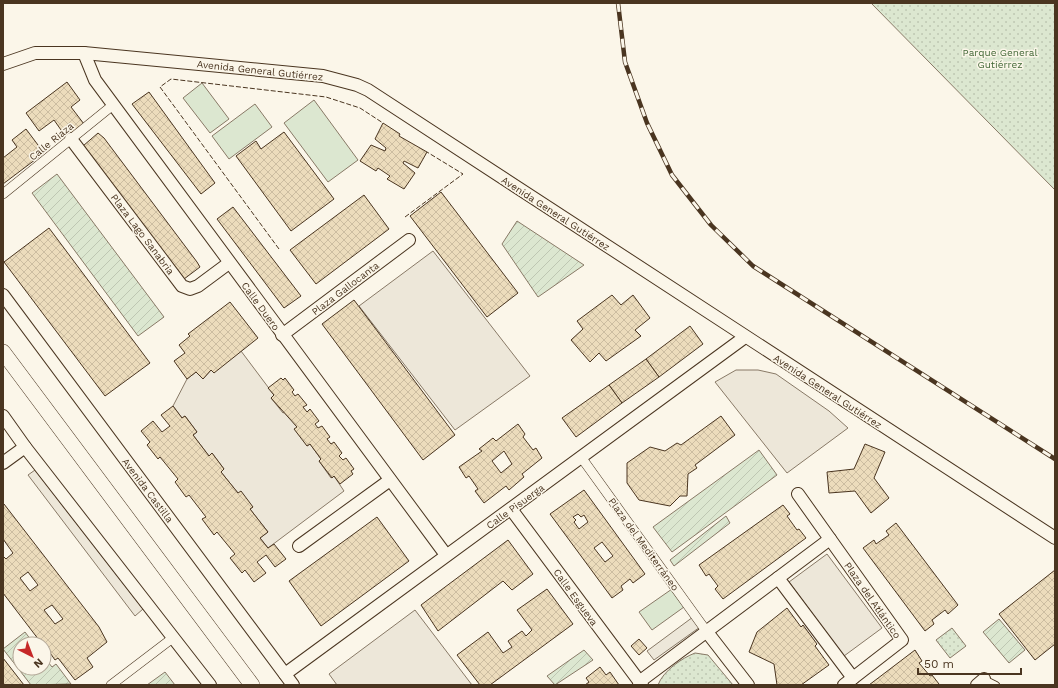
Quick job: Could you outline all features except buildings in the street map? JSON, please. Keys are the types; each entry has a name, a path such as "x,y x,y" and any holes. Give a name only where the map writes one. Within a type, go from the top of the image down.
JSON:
{"street":[{"name":"Avenida General Gutiérrez","path":"3,64 35,53 84,53 308,74 327,77 357,85 368,90 1055,538"},
{"name":"Calle Duero","path":"84,53 95,80 113,105 446,555"},
{"name":"Calle Riaza","path":"3,194 113,105"},
{"name":"Plaza Lago Sanabria","path":"71,139 182,286 190,289 198,286 229,263"},
{"name":"Plaza Gallocanta","path":"282,335 409,240"},
{"name":"Avenida Castilla","path":"3,295 293,685"},
{"name":"Calle Pisuerga","path":"285,674 745,337"},
{"path":"3,352 252,685"},
{"path":"3,416 25,447 210,685"},
{"path":"3,463 25,447"},
{"name":"Plaza del Mediterráneo","path":"581,457 707,632 748,685"},
{"path":"299,546 390,480"},
{"name":"Plaza del Atlántico","path":"798,494 902,640 849,681"},
{"name":"Calle Esgueva","path":"511,509 641,683"},
{"path":"641,683 830,539"},
{"path":"778,578 849,681"},
{"path":"111,685 174,637"}],"lane":[{"path":"980,682 996,685"}],"green space":[{"name":"Parque General Gutiérrez","path":"871,3 1055,3 1055,190"},
{"path":"202,83 229,119 210,133 183,98"},
{"path":"314,100 358,160 328,182 284,123"},
{"path":"255,104 272,127 229,159 212,136"},
{"path":"57,174 164,317 138,336 32,193"},
{"path":"517,221 584,265 538,297 502,244"},
{"path":"759,450 777,475 672,552 653,527"},
{"path":"726,516 730,523 674,566 670,560"},
{"path":"672,589 684,607 652,630 639,612"},
{"path":"999,619 1025,650 1009,663 983,632"},
{"path":"952,628 966,646 950,658 936,640"},
{"path":"25,632 28,636 20,636"},
{"path":"12,642 12,661 3,649"},
{"path":"584,650 593,660 555,685 547,676"},
{"path":"695,653 708,655 733,685 658,685 668,670 684,658"},
{"path":"56,664 71,684 31,685 24,676 52,676 52,667"},
{"path":"165,672 175,685 147,685"}],"shaded area":[{"path":"433,251 530,376 455,430 359,306"},
{"path":"241,351 274,395 271,398 297,427 307,446 310,444 321,459 319,461 331,478 334,476 344,491 268,548 260,538 268,532 250,509 253,507 238,493 221,472 224,469 212,453 209,456 193,435 197,432 185,416 182,418 173,406 187,379 196,372 203,379 211,370"},
{"path":"736,370 758,370 776,374 829,411 848,428 787,473 715,382"},
{"path":"35,470 143,609 135,616 28,475"},
{"path":"827,554 882,628 844,656 789,582"},
{"path":"415,610 472,685 337,685 329,674"},
{"path":"693,617 700,627 654,660 647,651"}],"railway":[{"path":"618,3 625,62 647,123 672,175 711,225 753,266 1055,459"}],"fence":[{"path":"279,249 160,87 171,79 326,97 360,108 383,123"},
{"path":"405,217 463,174 427,152"}]}
